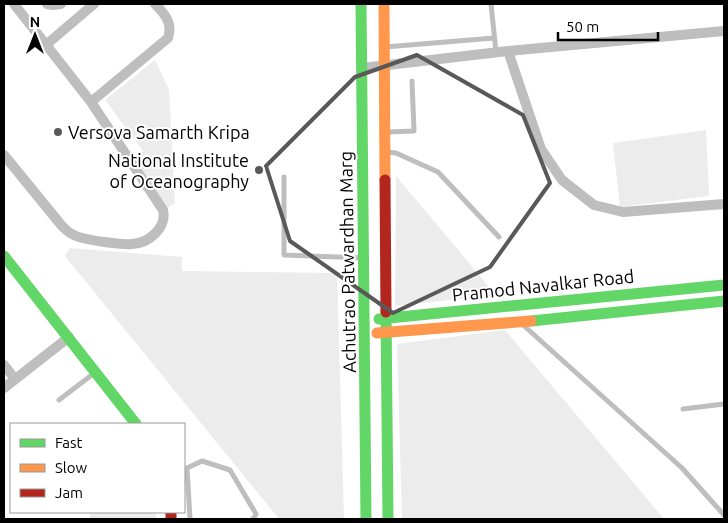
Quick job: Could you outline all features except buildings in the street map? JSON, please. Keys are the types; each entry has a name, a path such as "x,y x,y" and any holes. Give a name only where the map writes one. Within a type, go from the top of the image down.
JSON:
{"main road":[{"name":"Achutrao Patwardhan Marg","path":"360,4 366,519"},
{"path":"384,4 386,65 388,519"},
{"path":"4,256 135,423"},
{"name":"Pramod Navalkar Road","path":"365,320 724,285"},
{"name":"Pramod Navalkar Road","path":"365,334 520,322 724,301"}],"street":[{"path":"47,4 61,4"},
{"path":"47,44 94,4"},
{"path":"91,102 168,38 170,32 166,16 155,4"},
{"path":"4,156 62,226 72,235 131,244 141,242 153,236 160,228 163,220 163,210 91,102 20,6"},
{"path":"362,68 496,52 724,31"},
{"path":"508,51 541,149 562,180 594,205 623,212 724,204"},
{"path":"4,388 69,337"},
{"path":"4,365 15,379"}],"lane":[{"path":"491,4 496,52"},
{"path":"385,47 494,38"},
{"path":"386,132 414,131 412,81"},
{"path":"386,152 396,153 438,172 498,236"},
{"path":"284,177 284,255 364,258"},
{"path":"520,322 682,468 724,514"},
{"path":"59,400 95,372"},
{"path":"683,409 724,404"},
{"path":"190,519 187,468 202,461 230,470 256,514 254,519"}],"highlighted area":[{"path":"417,55 523,115 550,183 490,267 393,313 290,241 266,166 355,77"}],"shaded area":[{"path":"155,60 169,90 175,203 166,209 130,162 143,151 105,100"},
{"path":"706,130 709,196 620,207 613,143"},
{"path":"396,176 496,295 395,306"},
{"path":"70,248 182,257 182,271 337,273 344,519 279,519 65,256"},
{"path":"505,330 664,519 402,519 397,344"},
{"path":"90,513 155,513 157,519 90,519"}],"traffic: fast":[{"path":"361,4 366,519"},
{"path":"4,256 135,423"},
{"path":"379,319 724,285"},
{"path":"531,321 724,301"},
{"path":"386,312 388,519"}],"traffic: slow":[{"path":"384,4 385,180"},
{"path":"377,333 531,321"}],"traffic: jam":[{"path":"385,180 386,312"},
{"path":"171,513 171,519"}],"place":[{"name":"Versova Samarth Kripa","path":"58,132"},
{"name":"National Institute of Oceanography","path":"259,170"}]}
